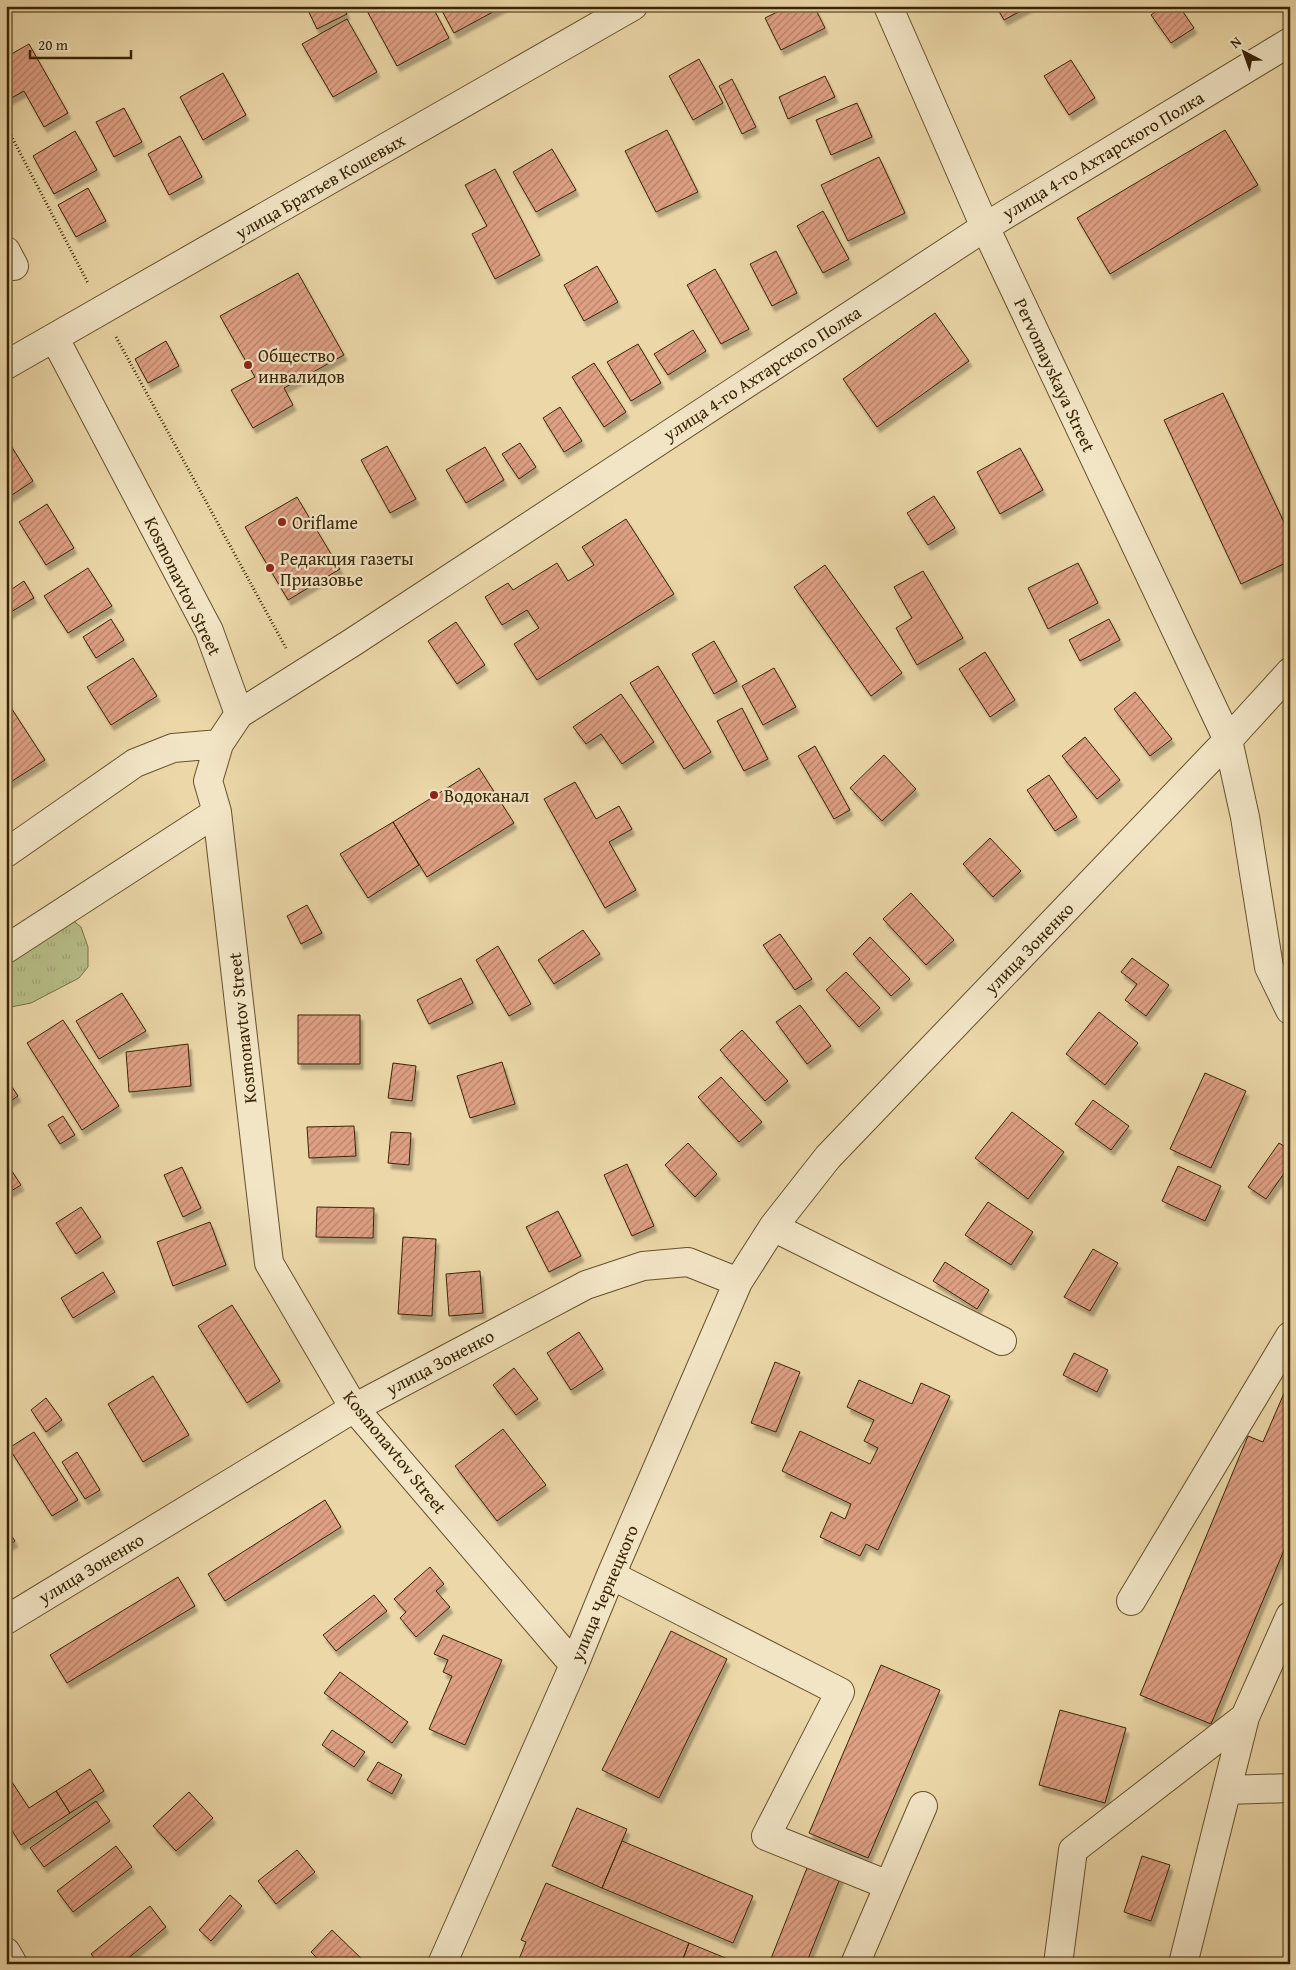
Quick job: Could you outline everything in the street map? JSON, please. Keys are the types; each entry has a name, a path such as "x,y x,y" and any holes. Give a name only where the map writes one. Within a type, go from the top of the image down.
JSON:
{"street":[{"name":"улица Братьев Кошевых","path":"6,365 55,339 634,6"},
{"name":"Pervomayskaya Street","path":"888,6 985,227 1228,740 1245,817 1269,967 1290,1010"},
{"name":"улица 4-го Ахтарского Полка","path":"239,714 301,676 985,227 1290,42"},
{"name":"Kosmonavtov Street","path":"55,339 209,631 239,714 219,744 208,781 217,812 269,1264 354,1408 574,1665"},
{"name":"улица Зоненко","path":"772,1227 828,1157 1228,740 1290,672"},
{"path":"6,853 135,763 173,748 219,744"},
{"path":"6,949 217,812"},
{"path":"772,1227 1002,1341"},
{"name":"улица Чернецкого","path":"442,1964 574,1665 738,1282 772,1227"},
{"name":"улица Зоненко","path":"6,1620 354,1408 586,1285 643,1266 688,1262 738,1282"},
{"path":"1131,1601 1290,1336"},
{"path":"611,1575 840,1692 766,1836 888,1885"},
{"path":"1183,1964 1245,1717 1290,1616"},
{"path":"1058,1964 1073,1850 1245,1717"},
{"path":"1227,1790 1290,1788"},
{"path":"855,1964 923,1806"},
{"path":"6,1952 13,1964"}],"path":[{"path":"6,126 102,311 301,676"}],"green space":[{"path":"71,919 81,927 88,947 88,967 79,978 31,1003 6,1008 6,959"}],"building":[{"path":"306,6 343,6 347,14 317,29"},
{"path":"371,6 432,6 449,38 397,66 366,9"},
{"path":"446,6 504,6 454,33 441,9"},
{"path":"789,6 814,6 825,28 781,50 765,18"},
{"path":"996,6 1030,6 1004,20"},
{"path":"1164,6 1179,6 1194,28 1171,43 1151,15"},
{"path":"347,19 377,72 333,97 302,44"},
{"path":"29,44 68,113 44,127 24,91 6,101 6,57"},
{"path":"699,59 723,103 693,120 669,76"},
{"path":"1071,60 1095,98 1069,115 1044,76"},
{"path":"223,73 246,115 203,140 180,97"},
{"path":"825,76 835,97 788,119 779,97"},
{"path":"732,79 756,127 742,134 719,86"},
{"path":"857,103 872,137 831,155 816,120"},
{"path":"124,108 142,142 114,157 96,122"},
{"path":"667,130 698,192 656,212 625,151"},
{"path":"1225,130 1258,185 1110,274 1077,218"},
{"path":"75,131 97,170 54,194 33,156"},
{"path":"180,136 202,177 169,195 148,154"},
{"path":"552,149 576,190 536,212 513,172"},
{"path":"879,157 905,213 848,241 821,185"},
{"path":"495,169 540,255 495,279 472,234 487,226 465,185"},
{"path":"88,188 106,221 76,237 58,205"},
{"path":"823,211 849,259 823,273 797,226"},
{"path":"776,251 797,293 772,306 750,264"},
{"path":"597,266 618,302 584,321 564,285"},
{"path":"715,269 749,329 721,344 687,285"},
{"path":"298,273 344,355 284,388 293,405 253,428 231,390 255,377 220,316"},
{"path":"935,313 969,361 877,427 843,379"},
{"path":"693,330 706,351 668,375 654,354"},
{"path":"166,341 179,366 148,383 135,359"},
{"path":"638,344 661,383 631,401 607,362"},
{"path":"594,363 626,412 604,427 572,377"},
{"path":"1223,393 1290,535 1290,561 1241,584 1164,420"},
{"path":"560,407 582,441 564,452 543,418"},
{"path":"8,441 33,481 6,499 6,442"},
{"path":"520,443 536,467 519,479 502,454"},
{"path":"387,446 416,499 390,513 361,460"},
{"path":"485,447 504,480 466,503 446,470"},
{"path":"1020,448 1043,490 1000,514 977,472"},
{"path":"934,496 955,528 928,545 907,513"},
{"path":"297,497 340,569 288,600 245,527"},
{"path":"47,504 74,548 46,565 19,522"},
{"path":"626,519 674,594 537,680 514,644 539,628 527,610 502,625 485,597 508,583 513,590 557,563 568,581 594,565 582,547"},
{"path":"1078,563 1098,603 1048,629 1028,588"},
{"path":"825,565 902,673 871,696 794,587"},
{"path":"88,568 112,606 68,633 44,596"},
{"path":"923,571 963,638 917,665 896,628 912,618 894,587"},
{"path":"24,581 34,598 6,615 6,593"},
{"path":"111,619 124,640 96,658 83,637"},
{"path":"1109,619 1120,640 1080,661 1069,640"},
{"path":"456,622 485,665 457,684 428,641"},
{"path":"714,641 737,681 714,694 692,654"},
{"path":"985,652 1015,700 990,717 959,669"},
{"path":"133,658 157,696 111,725 87,687"},
{"path":"658,666 711,752 684,769 630,683"},
{"path":"774,668 796,707 763,725 742,686"},
{"path":"1135,692 1172,739 1150,756 1114,709"},
{"path":"621,694 654,742 622,764 601,734 586,744 573,727"},
{"path":"6,700 45,760 6,785"},
{"path":"742,708 768,759 744,771 717,721"},
{"path":"1085,737 1120,780 1097,799 1062,756"},
{"path":"815,746 850,810 834,819 798,756"},
{"path":"884,755 916,789 882,821 850,788"},
{"path":"479,768 514,823 427,877 393,822"},
{"path":"1049,775 1077,817 1055,831 1027,790"},
{"path":"575,782 596,819 619,806 632,829 609,842 636,890 605,908 544,799"},
{"path":"393,822 419,865 368,898 340,854"},
{"path":"990,838 1021,871 993,897 963,864"},
{"path":"911,893 954,940 926,965 883,919"},
{"path":"307,905 322,933 301,944 287,916"},
{"path":"583,930 600,954 554,984 538,960"},
{"path":"780,934 812,979 795,990 763,945"},
{"path":"870,937 910,979 891,996 853,954"},
{"path":"498,946 531,1004 509,1016 476,960"},
{"path":"1132,958 1169,985 1146,1016 1125,1000 1137,984 1121,972"},
{"path":"846,972 880,1008 859,1027 826,990"},
{"path":"461,978 473,1003 429,1024 417,1000"},
{"path":"122,993 146,1031 99,1059 76,1021"},
{"path":"800,1005 831,1046 807,1064 776,1022"},
{"path":"1099,1012 1138,1043 1105,1085 1066,1054"},
{"path":"298,1015 360,1015 360,1064 298,1064"},
{"path":"63,1020 119,1106 82,1130 27,1043"},
{"path":"742,1030 788,1081 765,1101 720,1050"},
{"path":"188,1044 191,1086 129,1092 126,1052"},
{"path":"502,1062 515,1104 470,1118 457,1076"},
{"path":"393,1063 416,1066 412,1101 388,1098"},
{"path":"1205,1073 1246,1091 1211,1168 1170,1149"},
{"path":"721,1077 762,1122 739,1142 698,1097"},
{"path":"6,1078 18,1096 6,1104"},
{"path":"1093,1100 1129,1126 1111,1150 1075,1124"},
{"path":"1012,1112 1064,1152 1028,1199 975,1158"},
{"path":"63,1116 75,1135 60,1144 48,1125"},
{"path":"354,1126 356,1156 309,1158 307,1127"},
{"path":"391,1132 411,1133 409,1165 388,1163"},
{"path":"688,1143 717,1174 695,1197 665,1165"},
{"path":"1279,1143 1290,1150 1290,1165 1266,1199 1248,1187"},
{"path":"6,1162 21,1185 6,1194"},
{"path":"627,1164 654,1226 632,1236 604,1175"},
{"path":"1178,1166 1221,1186 1205,1221 1162,1201"},
{"path":"182,1167 201,1208 183,1217 164,1175"},
{"path":"988,1202 1033,1232 1011,1265 965,1235"},
{"path":"81,1207 101,1237 76,1254 56,1223"},
{"path":"317,1207 374,1208 373,1238 316,1237"},
{"path":"558,1211 581,1256 549,1272 526,1227"},
{"path":"210,1222 226,1265 173,1286 157,1242"},
{"path":"403,1237 436,1239 432,1316 398,1314"},
{"path":"1093,1249 1118,1263 1090,1311 1064,1297"},
{"path":"945,1262 989,1290 977,1309 933,1281"},
{"path":"480,1271 483,1313 449,1316 446,1274"},
{"path":"103,1272 115,1292 73,1318 61,1298"},
{"path":"232,1305 280,1381 247,1403 198,1326"},
{"path":"579,1332 603,1369 571,1390 547,1353"},
{"path":"1074,1353 1108,1370 1097,1392 1063,1375"},
{"path":"775,1362 800,1372 776,1432 751,1423"},
{"path":"514,1368 538,1399 516,1415 493,1385"},
{"path":"153,1376 189,1435 143,1462 108,1404"},
{"path":"859,1380 912,1404 921,1383 950,1396 878,1550 866,1544 860,1556 820,1537 831,1512 845,1519 851,1504 782,1471 800,1431 870,1464 878,1448 864,1441 874,1420 847,1407"},
{"path":"1288,1384 1290,1385 1290,1536 1211,1724 1140,1695 1248,1436 1263,1442"},
{"path":"46,1398 62,1420 46,1432 31,1410"},
{"path":"503,1429 546,1485 497,1521 455,1466"},
{"path":"34,1432 78,1500 52,1516 9,1448"},
{"path":"77,1452 100,1490 85,1499 62,1462"},
{"path":"325,1500 341,1527 225,1601 208,1574"},
{"path":"6,1528 15,1541 6,1547"},
{"path":"430,1567 444,1584 436,1591 450,1607 416,1637 400,1618 406,1612 394,1599"},
{"path":"178,1577 195,1606 67,1683 50,1655"},
{"path":"374,1595 387,1611 336,1651 323,1635"},
{"path":"671,1631 727,1659 659,1798 602,1770"},
{"path":"443,1635 502,1660 465,1745 429,1729 452,1676 443,1672 448,1660 434,1654"},
{"path":"881,1665 940,1690 868,1858 809,1833"},
{"path":"340,1672 408,1722 392,1743 324,1693"},
{"path":"1060,1710 1126,1728 1105,1803 1039,1785"},
{"path":"332,1730 365,1752 354,1767 322,1745"},
{"path":"378,1762 402,1775 392,1794 367,1780"},
{"path":"90,1769 104,1791 70,1813 56,1791"},
{"path":"6,1773 29,1808 56,1791 70,1813 21,1845 6,1821"},
{"path":"189,1792 213,1818 176,1851 153,1826"},
{"path":"96,1801 110,1821 44,1867 30,1848"},
{"path":"577,1808 627,1829 602,1888 552,1866"},
{"path":"622,1841 753,1896 733,1943 602,1888"},
{"path":"116,1846 132,1867 73,1912 57,1891"},
{"path":"297,1850 315,1872 276,1904 258,1881"},
{"path":"1142,1856 1170,1865 1151,1921 1124,1912"},
{"path":"809,1863 841,1876 806,1964 778,1964 770,1961"},
{"path":"546,1883 689,1943 681,1964 517,1964 526,1942 521,1940"},
{"path":"230,1895 242,1906 211,1941 199,1930"},
{"path":"150,1906 166,1927 121,1964 99,1964 91,1954"},
{"path":"332,1930 367,1964 323,1964 311,1952"},
{"path":"689,1943 740,1964 681,1964"}],"place":[{"name":"Общество инвалидов","path":"248,365"},
{"name":"Oriflame","path":"282,522"},
{"name":"Редакция газеты Приазовье","path":"270,568"},
{"name":"Водоканал","path":"434,795"}]}
